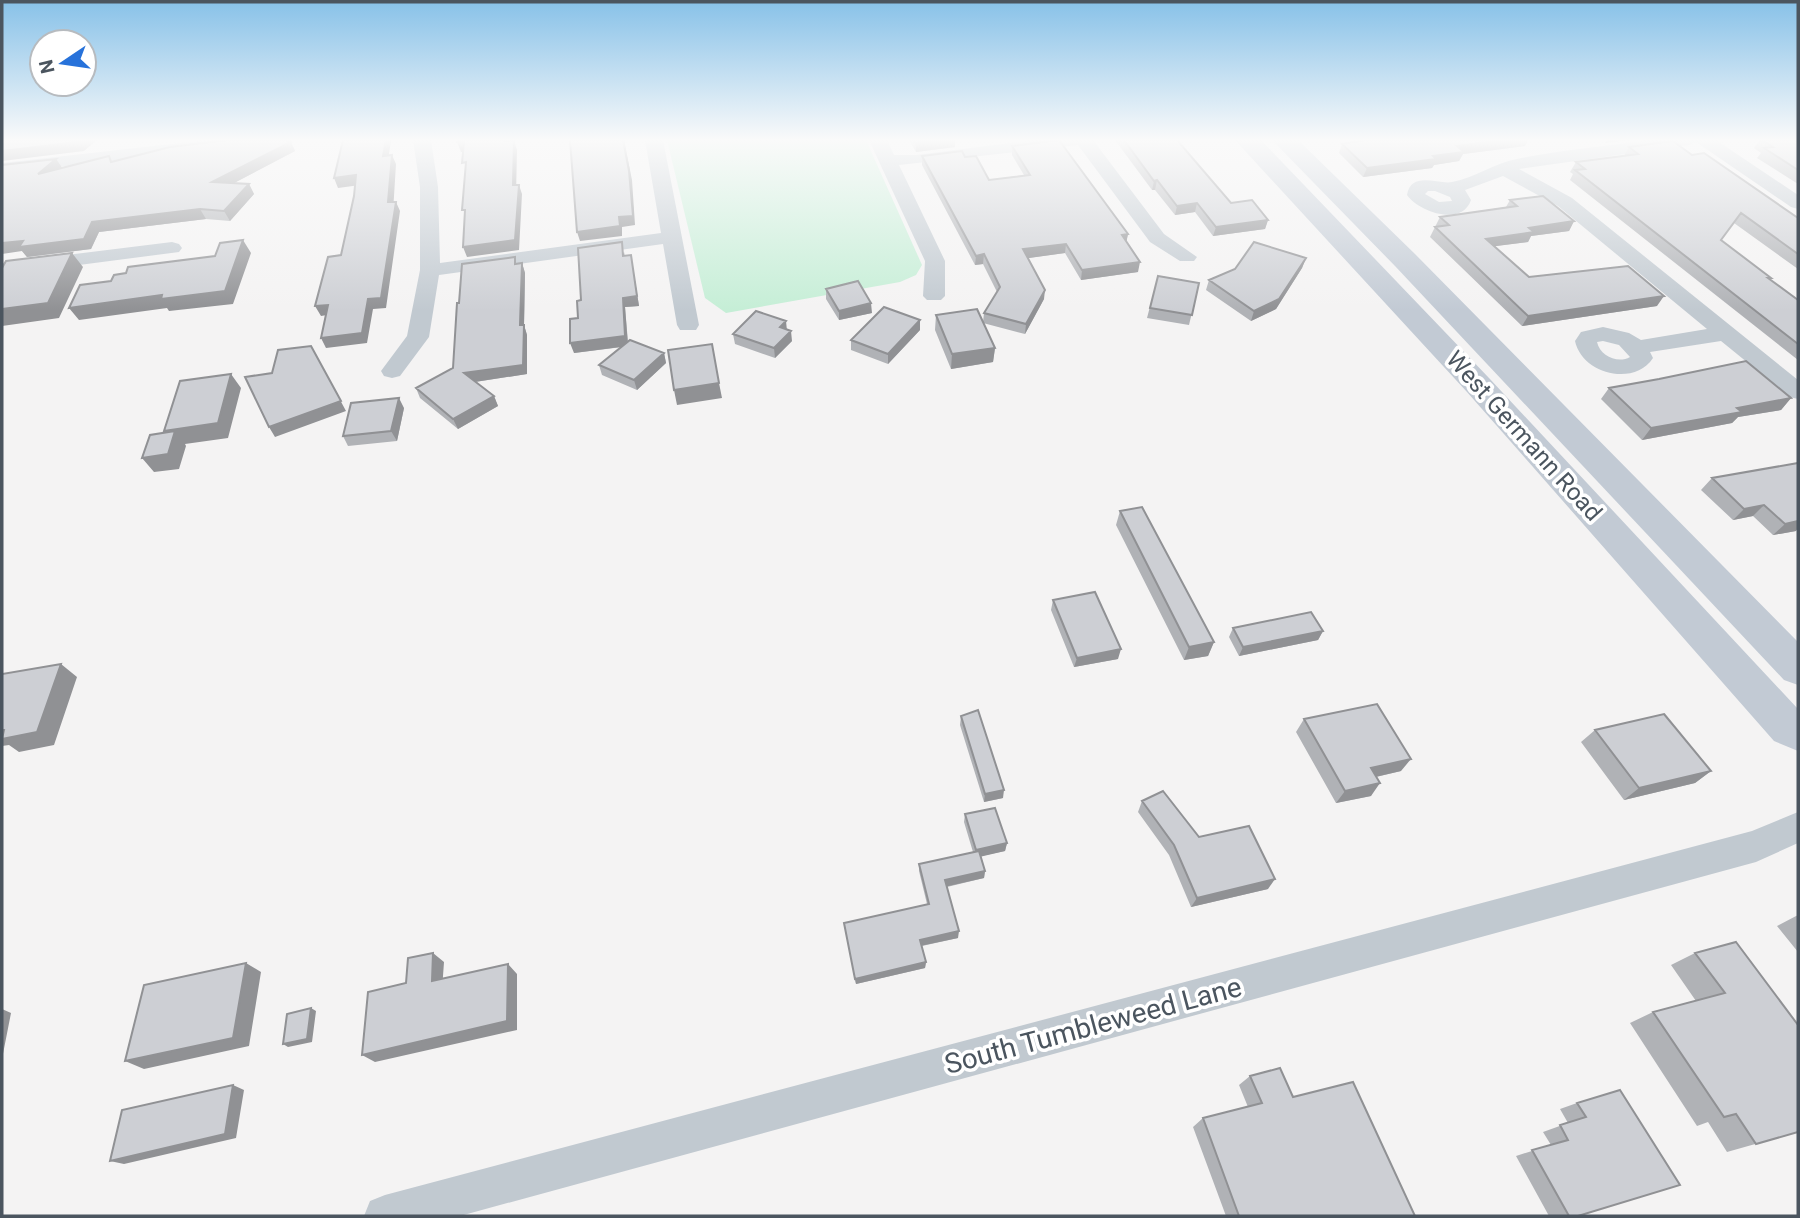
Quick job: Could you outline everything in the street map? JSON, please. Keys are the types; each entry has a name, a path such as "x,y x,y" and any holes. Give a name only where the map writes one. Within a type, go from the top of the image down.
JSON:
{"main road":[{"name":"West Germann Road","path":"1301,197 1478,385 1789,727 1798,733"},
{"name":"West Germann Road","path":"1341,197 1798,668"}],"street":[{"path":"392,371 418,337 430,270 429,197"},
{"path":"665,197 688,325"},
{"path":"905,197 935,261 934,296"},
{"path":"1126,197 1157,238 1187,257"},
{"path":"1557,197 1798,392"},
{"path":"430,270 673,237"},
{"path":"2,269 172,248"},
{"path":"1637,347 1727,333"},
{"name":"South Tumbleweed Lane","path":"385,1216 1756,846 1798,827"}],"green space":[{"path":"681,197 891,197 922,265 916,275 900,282 726,313 705,298"}],"building":[{"path":"2,197 237,197 224,211 200,209 92,222 84,239 19,247 23,241 2,243"},
{"path":"354,197 388,197 388,202 396,202 381,298 368,299 362,333 321,338 328,305 315,306 328,257 341,255"},
{"path":"463,197 518,197 515,240 463,247 465,210 462,210"},
{"path":"574,197 631,197 633,216 619,217 620,226 577,232"},
{"path":"944,197 1101,197 1128,234 1122,235 1140,262 1082,270 1066,244 1023,249 1045,290 1026,324 984,313 1000,287 984,254 976,256"},
{"path":"1170,197 1226,197 1231,203 1252,200 1268,220 1216,227 1197,203 1177,206"},
{"path":"1544,197 1574,221 1529,228 1534,232 1486,239 1529,277 1628,266 1664,296 1528,316 1435,227 1449,225 1440,217 1517,206 1510,200"},
{"path":"1609,197 1767,197 1798,218 1798,254 1741,213 1721,240 1798,300 1798,344"},
{"path":"243,240 225,291 161,299 162,295 69,308 80,285 111,281 114,275 126,273 128,267 215,256 220,243"},
{"path":"622,242 623,256 631,255 637,296 623,298 625,336 570,343 570,319 578,318 577,301 581,300 578,248"},
{"path":"1254,242 1306,258 1279,299 1254,311 1209,280 1235,269"},
{"path":"72,253 48,303 2,309 2,268 6,261"},
{"path":"515,257 515,264 522,263 520,325 524,325 523,365 464,373 494,396 453,419 416,388 453,368 462,264"},
{"path":"1158,276 1199,283 1192,315 1150,308"},
{"path":"858,281 871,303 839,311 826,289"},
{"path":"884,307 920,320 888,354 851,340"},
{"path":"977,309 995,348 952,354 936,315"},
{"path":"756,311 786,321 780,327 791,331 774,348 733,334"},
{"path":"630,340 664,353 634,380 599,365"},
{"path":"712,344 719,383 674,390 668,350"},
{"path":"311,346 341,401 269,427 245,377 272,373 278,350"},
{"path":"1746,361 1791,398 1737,408 1742,412 1651,428 1609,388 1659,379"},
{"path":"231,374 218,423 164,431 180,381"},
{"path":"399,398 391,431 343,436 351,403"},
{"path":"175,431 168,454 142,458 150,435"},
{"path":"1798,463 1798,521 1785,524 1764,505 1744,509 1712,478"},
{"path":"1142,507 1214,642 1189,647 1120,511"},
{"path":"1095,592 1121,649 1077,658 1053,600"},
{"path":"1311,612 1323,631 1243,647 1233,628"},
{"path":"61,664 37,732 2,739 2,674"},
{"path":"1377,704 1411,759 1371,768 1380,783 1345,791 1304,719"},
{"path":"978,710 1004,790 985,794 961,716"},
{"path":"1664,714 1711,771 1639,788 1595,730"},
{"path":"1163,791 1199,837 1249,826 1275,879 1197,898 1174,845 1142,801"},
{"path":"995,808 1007,843 976,850 965,814"},
{"path":"979,851 985,871 945,880 959,931 920,940 926,962 855,979 844,923 929,904 919,864"},
{"path":"1736,942 1798,1025 1798,1132 1756,1144 1736,1114 1724,1117 1653,1012 1725,993 1695,953"},
{"path":"433,953 432,981 508,964 507,1021 362,1055 368,992 406,983 408,958"},
{"path":"246,963 233,1038 125,1061 144,985"},
{"path":"311,1008 307,1039 283,1044 287,1014"},
{"path":"1280,1068 1293,1097 1353,1082 1415,1216 1239,1216 1203,1118 1262,1103 1250,1076"},
{"path":"233,1085 225,1134 110,1161 122,1110"},
{"path":"1620,1090 1680,1185 1578,1216 1569,1216 1532,1150 1568,1140 1560,1125 1586,1117 1577,1103"}]}
